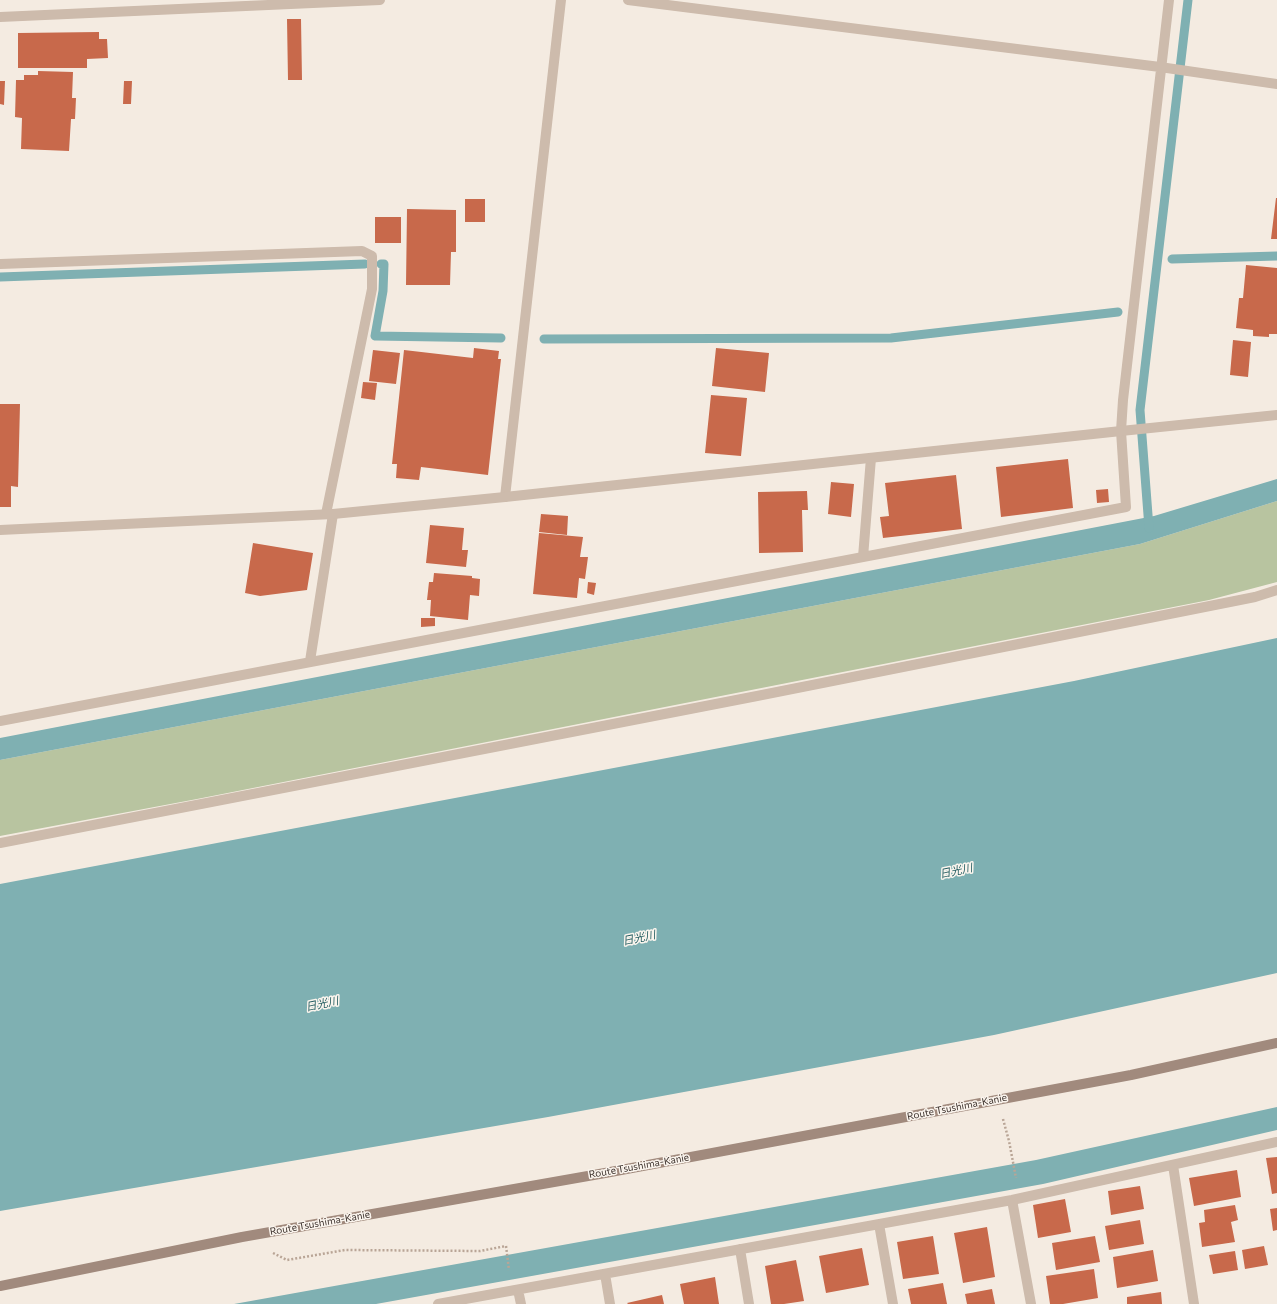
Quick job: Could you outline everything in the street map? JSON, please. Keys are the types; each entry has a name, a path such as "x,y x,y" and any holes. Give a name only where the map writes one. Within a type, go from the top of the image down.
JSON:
{"main road":[{"name":"Route Tsushima-Kanie","path":"0,1286 242,1237 605,1173 1131,1075 1277,1043"}],"street":[{"path":"0,17 380,0"},
{"path":"505,497 562,0"},
{"path":"628,0 1164,68 1277,84"},
{"path":"0,721 1126,507 1123,400 1164,68 1168,0"},
{"path":"0,264 362,251 372,256 372,289 330,514 310,661"},
{"path":"0,530 330,514 505,497 1277,415"},
{"path":"863,557 871,458"},
{"path":"0,843 780,691 1247,598 1277,590"},
{"path":"438,1304 1012,1200 1277,1142"},
{"path":"1173,1165 1194,1304"},
{"path":"1012,1200 1031,1304"},
{"path":"879,1224 893,1304"},
{"path":"740,1249 749,1304"},
{"path":"605,1274 610,1304"},
{"path":"515,1290 521,1304"}],"path":[{"path":"1009,1141 1017,1183"},
{"path":"242,1237 287,1260 345,1250 480,1251 506,1246 515,1290"}],"green space":[{"path":"1277,501 1277,582 1209,600 197,799 0,836 0,760 1140,544"}],"water":[{"path":"1277,479 1277,501 1140,544 0,760 0,738 1154,516"},
{"name":"日光川","path":"1277,638 1277,973 994,1035 548,1117 0,1211 0,884 1074,681"},
{"path":"1277,1107 1277,1130 1043,1184 376,1304 234,1304 1036,1160"}],"building":[{"path":"287,19 301,19 302,80 288,80"},
{"path":"99,32 99,39 107,39 108,58 87,59 87,68 18,68 18,33"},
{"path":"38,71 73,72 72,98 76,98 75,119 71,119 69,151 21,149 22,118 15,117 16,80 24,80 24,75 38,75"},
{"path":"0,81 5,81 4,105 0,104"},
{"path":"124,81 132,81 131,104 123,104"},
{"path":"1276,198 1277,239 1271,239"},
{"path":"465,199 485,199 485,222 465,222"},
{"path":"407,209 456,210 456,252 451,252 450,285 406,285"},
{"path":"375,217 401,217 401,243 375,243"},
{"path":"1246,265 1277,268 1277,334 1269,334 1269,337 1253,336 1253,330 1236,328 1239,298 1243,298"},
{"path":"1233,340 1251,342 1248,377 1230,375"},
{"path":"474,348 499,351 498,359 501,359 488,475 421,467 419,480 396,478 397,464 392,464 404,350 473,358"},
{"path":"716,348 769,353 765,392 712,386"},
{"path":"373,350 400,353 396,384 369,381"},
{"path":"363,382 377,383 375,400 361,398"},
{"path":"711,395 747,398 741,456 705,453"},
{"path":"0,404 20,404 18,487 11,486 11,507 0,507"},
{"path":"1068,459 1073,508 1001,517 996,467"},
{"path":"956,475 962,529 883,538 880,517 889,516 885,483"},
{"path":"831,482 854,484 851,517 828,514"},
{"path":"1108,489 1109,502 1097,503 1096,490"},
{"path":"807,491 808,510 802,510 803,552 759,553 758,492"},
{"path":"541,514 568,516 567,535 539,532"},
{"path":"430,525 464,528 462,550 468,550 466,567 426,563"},
{"path":"539,533 583,537 580,557 588,557 585,579 579,578 577,598 533,594"},
{"path":"253,543 313,553 307,590 260,596 245,593"},
{"path":"434,573 472,576 472,578 480,579 479,596 470,595 468,620 430,616 431,600 427,600 429,582 433,582"},
{"path":"588,582 596,583 594,595 587,593"},
{"path":"421,618 435,618 435,626 421,627"},
{"path":"1277,1157 1277,1193 1272,1194 1266,1158"},
{"path":"1237,1170 1241,1197 1194,1206 1189,1178"},
{"path":"1140,1186 1144,1209 1111,1215 1108,1191"},
{"path":"1065,1199 1071,1232 1038,1238 1033,1205"},
{"path":"1235,1205 1238,1220 1231,1222 1235,1242 1202,1247 1199,1223 1205,1222 1204,1210"},
{"path":"1277,1208 1277,1230 1273,1231 1270,1209"},
{"path":"1140,1220 1144,1244 1109,1250 1105,1226"},
{"path":"987,1227 995,1277 963,1283 954,1233"},
{"path":"933,1236 939,1274 903,1279 897,1242"},
{"path":"1095,1236 1100,1262 1056,1270 1052,1243"},
{"path":"1264,1246 1268,1265 1245,1269 1242,1250"},
{"path":"862,1248 869,1285 826,1293 819,1256"},
{"path":"1153,1250 1158,1281 1117,1288 1113,1257"},
{"path":"1235,1251 1238,1270 1213,1274 1209,1255"},
{"path":"796,1260 804,1301 771,1304 765,1266"},
{"path":"1094,1269 1098,1298 1063,1304 1050,1304 1046,1276"},
{"path":"715,1277 719,1304 684,1304 680,1284"},
{"path":"943,1283 947,1304 911,1304 908,1289"},
{"path":"992,1289 995,1304 967,1304 965,1294"},
{"path":"1161,1292 1162,1304 1127,1304 1127,1297"},
{"path":"662,1295 664,1304 627,1303"}],"waterway":[{"path":"1149,528 1140,410 1188,0"},
{"path":"1172,259 1277,256"},
{"path":"0,277 365,264"},
{"path":"381,264 384,264 383,291 375,336 501,338"},
{"path":"544,339 891,338 1118,312"}]}
